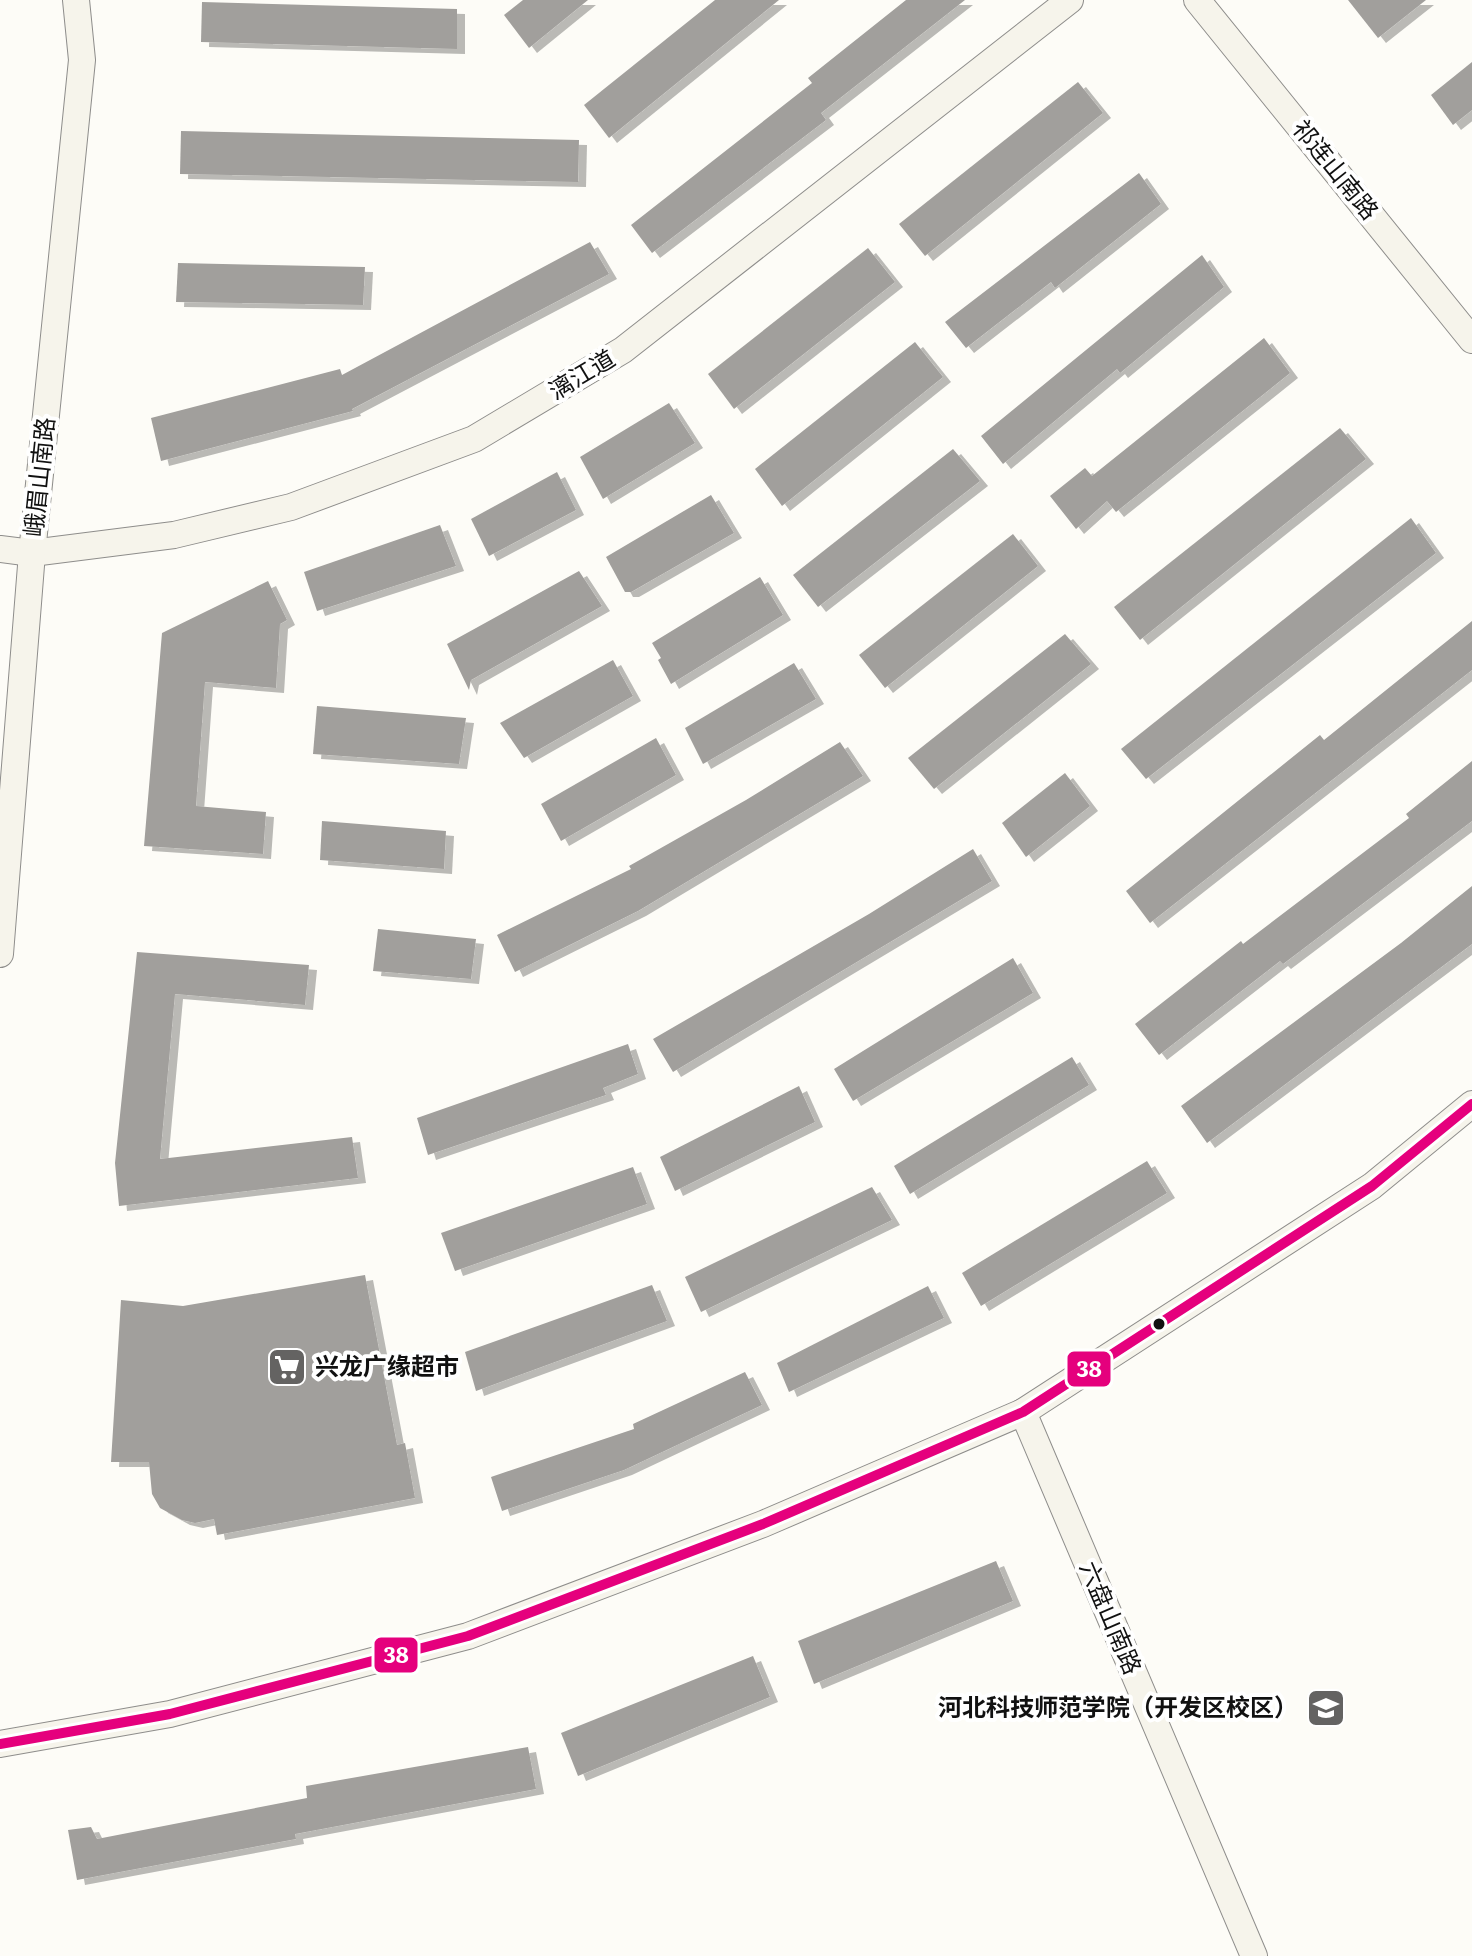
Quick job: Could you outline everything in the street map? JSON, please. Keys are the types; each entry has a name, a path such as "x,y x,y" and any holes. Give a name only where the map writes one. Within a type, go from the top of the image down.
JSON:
{"street":[{"name":"峨眉山南路","path":"0,954 32,553 82,60 76,0"},
{"name":"漓江道","path":"0,549 32,553 174,535 291,507 474,439 623,350 1070,0"},
{"name":"祁连山南路","path":"1197,0 1472,340"},
{"path":"0,1744 170,1714 468,1636 763,1524 1023,1412 1372,1186 1472,1104"},
{"name":"六盘山南路","path":"1023,1412 1254,1956"}],"building":[{"path":"523,0 588,0 529,48 504,15"},
{"path":"715,0 779,0 609,138 584,105"},
{"path":"906,0 965,0 821,113 826,120 652,253 631,225 812,83 808,78"},
{"path":"1348,0 1426,0 1378,38"},
{"path":"202,2 457,9 457,49 201,42"},
{"path":"1472,62 1472,110 1453,125 1431,95"},
{"path":"1078,82 1103,113 925,256 899,224"},
{"path":"181,131 579,140 578,182 180,174"},
{"path":"1139,173 1161,204 1055,288 1051,282 966,348 945,322"},
{"path":"590,242 609,274 353,411 161,461 151,418 340,369 342,375"},
{"path":"868,248 895,282 734,409 708,374"},
{"path":"1202,255 1224,287 1120,373 1117,369 1003,464 981,436"},
{"path":"178,263 365,267 363,305 176,302"},
{"path":"1264,338 1290,373 1116,512 1107,501 1076,529 1050,496 1085,468 1092,476"},
{"path":"915,342 943,377 782,506 755,469"},
{"path":"669,403 695,443 603,499 580,457"},
{"path":"1340,428 1366,459 1140,640 1114,607"},
{"path":"953,449 980,481 818,607 793,575"},
{"path":"557,472 576,510 489,556 471,519"},
{"path":"711,495 734,533 631,592 625,592 606,557"},
{"path":"1411,518 1436,553 1146,779 1121,749"},
{"path":"440,525 456,566 317,611 304,572"},
{"path":"1013,534 1038,566 885,688 859,655"},
{"path":"579,571 602,606 471,680 469,690 447,644"},
{"path":"760,577 783,615 671,684 652,643"},
{"path":"268,581 287,620 280,624 276,688 205,682 196,806 266,812 263,854 144,846 162,633"},
{"path":"1472,621 1472,670 1150,923 1126,891 1320,735 1324,740"},
{"path":"1065,634 1091,664 934,789 908,758"},
{"path":"613,660 633,696 524,758 500,723"},
{"path":"794,663 816,699 703,764 685,728"},
{"path":"317,706 466,718 459,764 313,754"},
{"path":"656,738 676,775 561,841 541,804"},
{"path":"840,742 863,776 638,911 515,972 497,935 631,869 629,866"},
{"path":"1472,761 1472,821 1283,964 1280,961 1159,1055 1135,1024 1241,941 1243,944 1409,818 1406,814"},
{"path":"1065,773 1090,806 1026,857 1002,823"},
{"path":"322,821 446,831 444,869 320,860"},
{"path":"973,849 992,881 673,1072 653,1039 869,914"},
{"path":"1472,886 1472,944 1207,1143 1181,1106 1401,943"},
{"path":"378,929 476,939 471,979 373,971"},
{"path":"137,952 309,965 305,1005 175,994 160,1159 352,1137 358,1178 119,1206 115,1163"},
{"path":"1013,958 1033,993 853,1101 834,1069"},
{"path":"628,1044 638,1074 603,1088 606,1095 428,1155 417,1118"},
{"path":"1072,1057 1089,1085 910,1194 894,1166"},
{"path":"799,1086 815,1122 675,1191 660,1157"},
{"path":"1147,1161 1167,1193 981,1306 962,1273"},
{"path":"633,1167 647,1204 455,1271 441,1233"},
{"path":"872,1187 892,1220 701,1312 685,1277"},
{"path":"365,1275 397,1445 405,1443 415,1498 217,1535 214,1519 195,1523 160,1508 152,1494 149,1462 111,1462 121,1300 183,1306"},
{"path":"652,1285 667,1321 476,1391 465,1352"},
{"path":"928,1286 944,1318 789,1392 777,1363"},
{"path":"745,1372 762,1405 624,1470 502,1511 491,1477 634,1429 633,1424"},
{"path":"996,1561 1013,1601 814,1684 798,1641"},
{"path":"753,1656 770,1697 578,1776 561,1733"},
{"path":"528,1747 536,1789 295,1834 296,1839 77,1880 68,1830 91,1827 97,1839 307,1798 306,1786"}],"transit line":[{"name":"38","path":"0,1744 170,1714 468,1636 763,1524 1023,1412 1372,1186 1472,1104"}],"place":[{"name":"兴龙广缘超市","path":"287,1367"},
{"name":"河北科技师范学院（开发区校区）","path":"1326,1708"}]}
